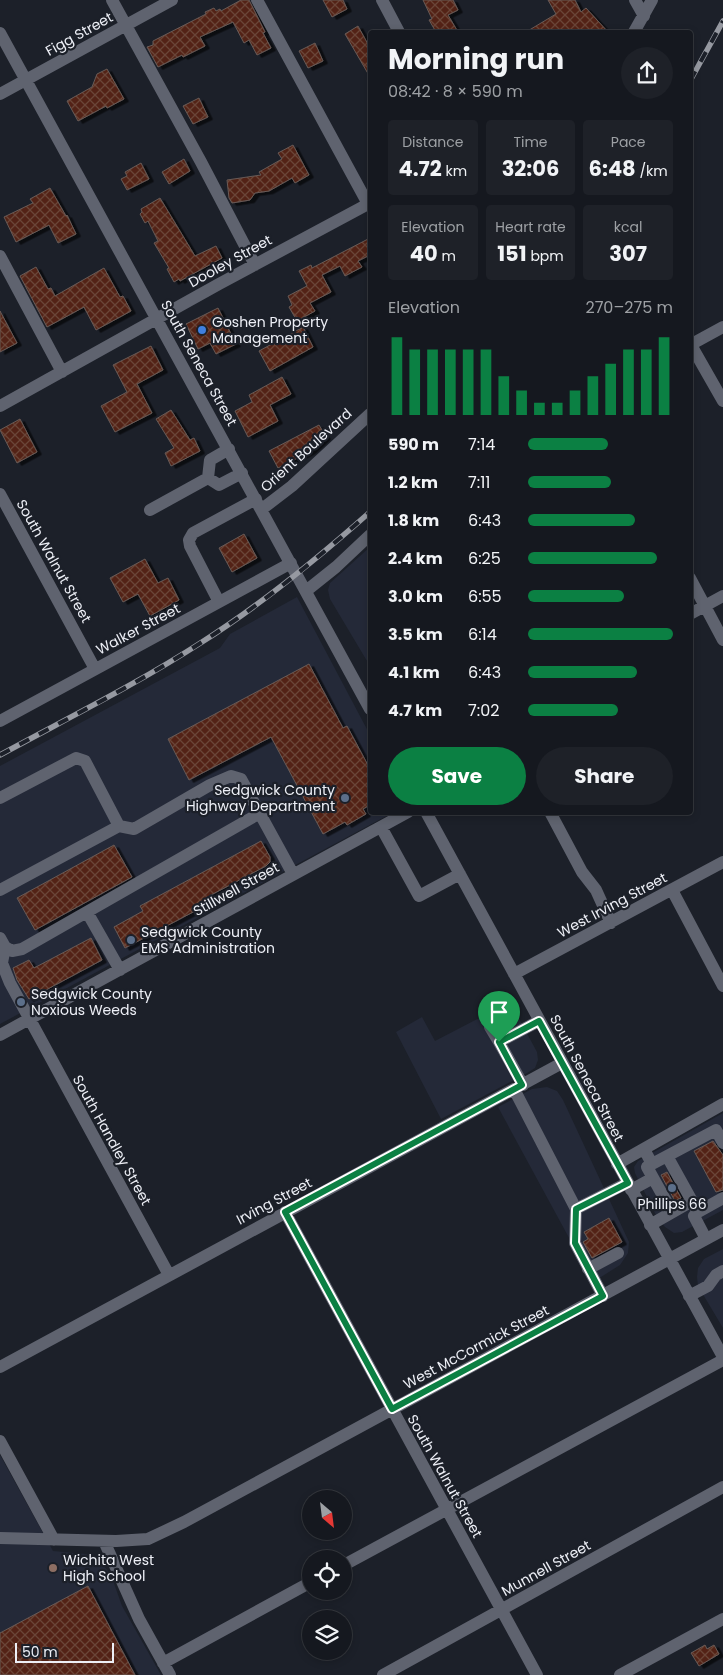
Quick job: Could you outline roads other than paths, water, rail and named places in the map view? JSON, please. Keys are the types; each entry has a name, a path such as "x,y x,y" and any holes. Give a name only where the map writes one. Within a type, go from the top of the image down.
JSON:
{"street":[{"path":"112,0 255,265"},
{"name":"Figg Street","path":"0,94 172,0"},
{"path":"257,0 368,201"},
{"path":"382,0 398,30"},
{"path":"635,0 644,16"},
{"path":"635,30 652,0"},
{"name":"South Seneca Street","path":"0,33 368,705"},
{"name":"Dooley Street","path":"0,406 368,204"},
{"path":"0,256 62,372"},
{"path":"693,344 723,327"},
{"path":"693,349 723,402"},
{"name":"Orient Boulevard","path":"219,602 190,546 189,540 193,533 259,504 292,486 368,416"},
{"path":"208,478 210,460 229,450"},
{"path":"208,478 219,485 242,473"},
{"path":"150,510 208,478"},
{"name":"South Walnut Street","path":"0,494 95,669"},
{"path":"306,591 336,567 368,537"},
{"name":"Walker Street","path":"0,721 291,563"},
{"path":"693,584 723,640"},
{"path":"693,612 723,596"},
{"path":"0,798 76,758 85,761 119,826"},
{"path":"0,890 119,826 134,829 210,785 231,776 241,779 293,874"},
{"path":"2,942 12,951 22,949 260,813"},
{"name":"Stillwell Street","path":"0,1035 403,815"},
{"name":"South Seneca Street","path":"428,815 689,1296 719,1342 723,1358"},
{"path":"552,815 582,872 596,890 611,923"},
{"path":"381,827 419,896 460,874"},
{"name":"West Irving Street","path":"514,974 723,862"},
{"path":"672,890 723,986"},
{"path":"87,912 120,970"},
{"name":"South Handley Street","path":"2,942 2,963 10,983 168,1275"},
{"path":"499,1042 539,1021"},
{"path":"490,1027 499,1042 518,1087 576,1209 575,1243 603,1296"},
{"name":"Irving Street","path":"0,1366 562,1063"},
{"path":"617,1164 723,1104"},
{"path":"672,1212 647,1167 716,1130 723,1143"},
{"path":"644,1149 652,1164"},
{"path":"667,1156 695,1207 694,1216 706,1240"},
{"path":"576,1209 653,1178"},
{"path":"650,1224 672,1212 723,1198"},
{"name":"South Walnut Street","path":"285,1212 537,1675"},
{"name":"West McCormick Street","path":"0,1538 104,1541 148,1539 184,1522 723,1230"},
{"path":"588,1269 618,1253"},
{"path":"689,1296 708,1286 716,1275 723,1271"},
{"path":"352,1561 723,1358"},
{"path":"0,1441 54,1540"},
{"name":"Munnell Street","path":"383,1675 723,1487"},
{"path":"104,1541 139,1619 170,1675"},
{"path":"163,1662 302,1587"},
{"path":"620,1675 723,1619"}],"railway":[{"path":"693,76 723,21"},
{"path":"0,755 153,672 224,627 289,580 368,514"}],"place":[{"name":"Goshen Property Management","path":"202,330"},
{"name":"Sedgwick County Highway Department","path":"345,798"},
{"name":"Sedgwick County EMS Administration","path":"131,940"},
{"name":"Sedgwick County Noxious Weeds","path":"21,1002"},
{"name":"Phillips 66","path":"672,1188"},
{"name":"Wichita West High School","path":"53,1568"}]}
